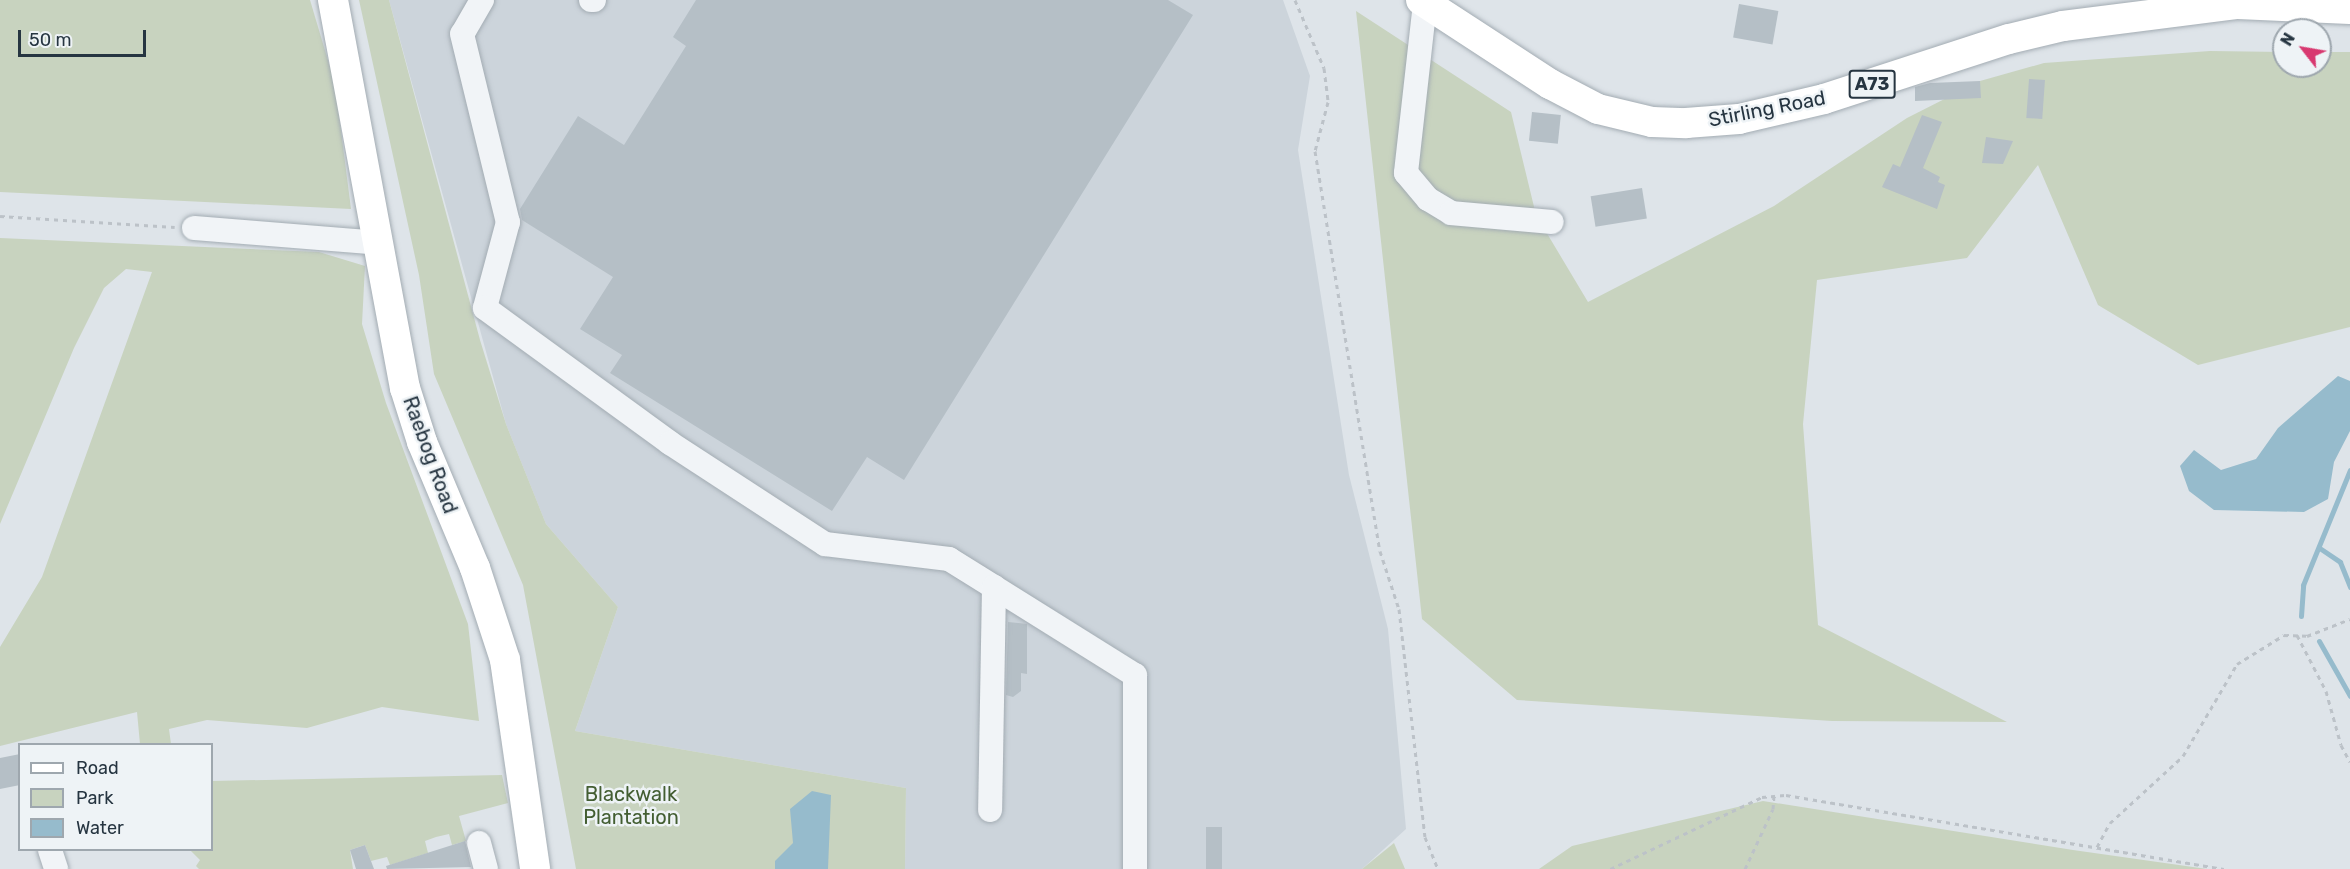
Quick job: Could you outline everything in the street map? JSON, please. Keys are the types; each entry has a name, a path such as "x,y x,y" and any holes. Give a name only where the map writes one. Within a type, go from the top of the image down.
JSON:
{"main road":[{"name":"Raebog Road","path":"333,0 412,409 475,568 505,660 535,869"},
{"name":"Stirling Road","path":"1423,1 1550,84 1598,109 1652,122 1686,123 1739,119 1824,99 2009,39 2063,26 2238,4 2350,9"}],"street":[{"path":"482,0 462,34 508,222 485,308 670,442 825,544 949,559 1136,675 1135,869"},
{"path":"1423,1 1406,173 1428,199 1451,213 1552,222"},
{"path":"194,228 379,243"},
{"path":"990,810 994,587"},
{"path":"479,843 486,869"},
{"path":"51,851 56,869"}],"path":[{"path":"1295,0 1324,68 1328,102 1315,151 1380,551 1399,609 1425,837 1438,869"},
{"path":"0,216 194,228"},
{"path":"2096,848 2110,823 2183,756 2237,664 2284,635 2307,636 2350,619"},
{"path":"2297,635 2326,691 2341,745 2350,762"},
{"path":"1745,869 1773,809 1774,796"},
{"path":"1610,869 1762,797 1774,796 2224,869"}],"shaded area":[{"path":"389,0 1283,0 1310,76 1298,150 1349,475 1388,629 1406,829 1362,869 905,869 906,788 575,731 618,607 546,524 506,424"}],"green space":[{"path":"0,0 310,0 335,84 351,209 0,192"},
{"name":"Blackwalk Plantation","path":"359,0 389,0 480,340 506,424 546,524 618,607 575,731 906,788 905,869 576,869 523,585 434,374 419,275"},
{"path":"1356,11 1511,112 1536,215 1588,302 1774,206 1907,118 1980,81 2044,63 2210,51 2272,52 2272,78 2332,78 2332,52 2350,52 2350,327 2198,365 2098,305 2038,165 1967,258 1817,280 1803,424 1818,625 2007,722 1832,721 1517,700 1422,619"},
{"path":"0,238 319,252 365,266 362,324 386,403 468,624 479,721 382,707 307,728 207,720 169,729 171,743 140,743 137,712 0,746 0,647 42,577 152,272 126,269 104,288 74,348 0,524"},
{"path":"502,775 508,803 459,816 466,841 452,845 449,834 436,837 425,841 428,853 390,865 387,857 371,861 365,845 350,850 353,869 199,869 196,866 200,860 191,851 213,851 213,781"},
{"path":"1763,801 2207,869 1539,869 1572,846"},
{"path":"1394,843 1405,869 1362,869"}],"water":[{"path":"2338,376 2350,381 2350,431 2334,462 2328,499 2304,512 2214,510 2189,491 2180,466 2194,450 2221,470 2256,459 2278,428"},
{"path":"812,791 831,795 828,869 775,869 775,861 793,843 790,809"}],"building":[{"path":"696,0 1168,0 1193,15 904,480 867,457 832,511 610,373 622,355 580,329 613,277 522,220 520,209 578,116 624,145 686,46 673,37"},
{"path":"1739,4 1778,11 1772,44 1733,37"},
{"path":"2029,79 2045,80 2042,119 2026,118"},
{"path":"1980,81 1981,98 1915,101 1915,87 1930,83"},
{"path":"1532,112 1561,115 1558,144 1529,141"},
{"path":"1922,115 1942,122 1923,168 1940,177 1938,182 1945,185 1937,209 1882,187 1893,164 1900,167"},
{"path":"1986,137 2013,141 2003,164 1982,163"},
{"path":"1642,188 1647,219 1595,227 1591,196"},
{"path":"1008,622 1027,624 1027,674 1021,673 1021,691 1013,697 1006,695"},
{"path":"18,754 18,785 0,789 0,758"},
{"path":"1206,827 1222,827 1222,869 1206,869"},
{"path":"465,841 471,867 387,869 386,866"},
{"path":"365,845 374,869 356,869 350,850"}],"waterway":[{"path":"2301,616 2303,585 2350,470"},
{"path":"2321,549 2340,562 2350,587"},
{"path":"2319,641 2350,696"}]}
